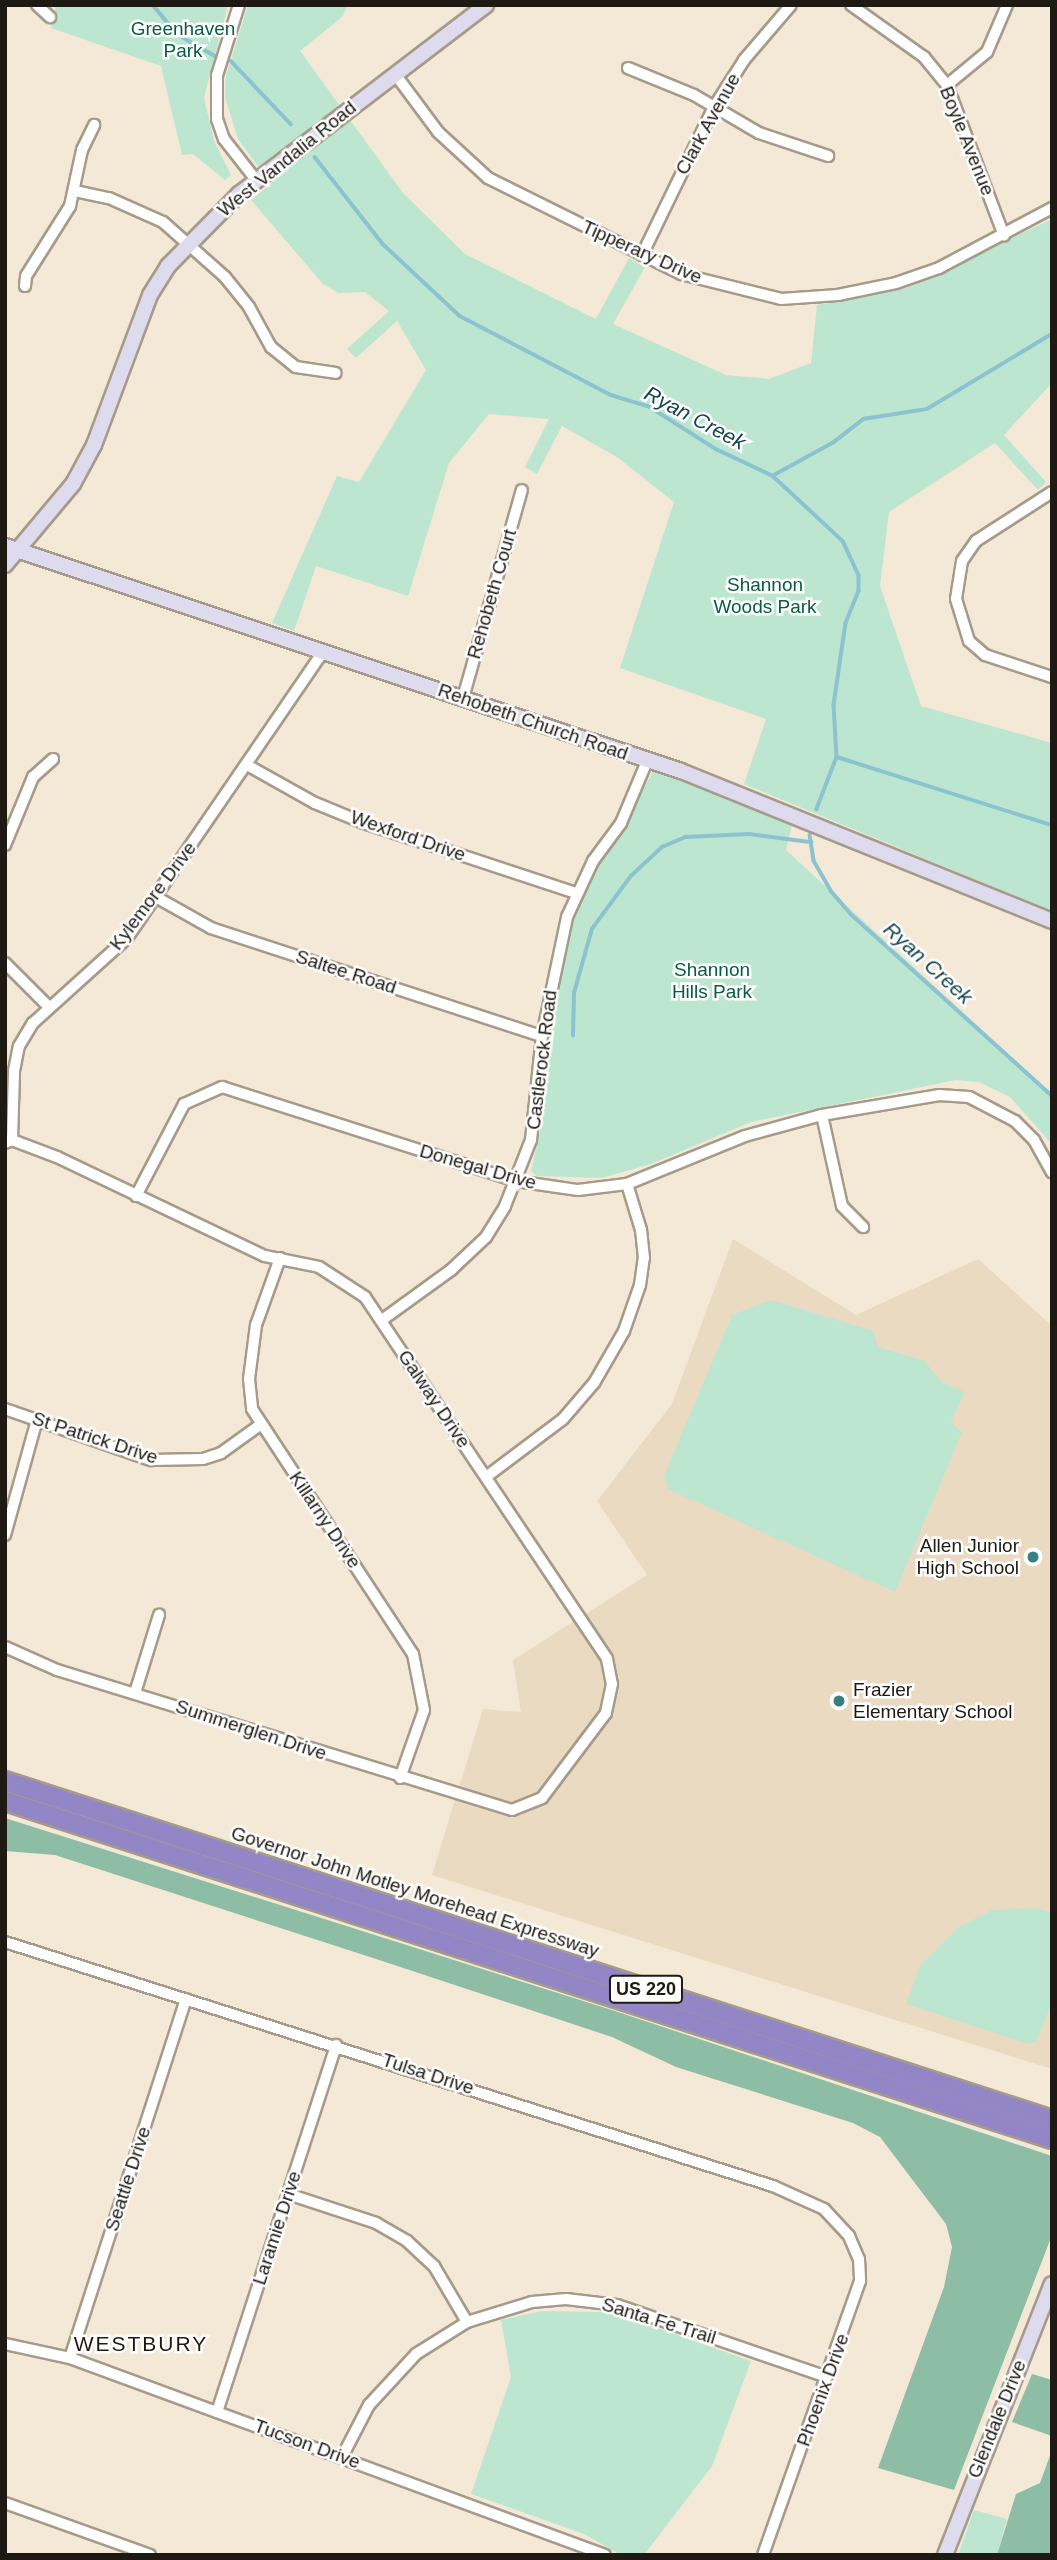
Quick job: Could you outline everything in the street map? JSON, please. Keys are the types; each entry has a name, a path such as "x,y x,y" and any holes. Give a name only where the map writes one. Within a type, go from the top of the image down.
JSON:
{"highway":[{"name":"Governor John Motley Morehead Expressway","path":"9,1782 1052,2120"},
{"name":"Governor John Motley Morehead Expressway","path":"5,1801 1052,2139"},
{"path":"5,1812 38,1811"}],"street":[{"path":"37,5 50,18"},
{"path":"239,5 217,75 216,119 223,139 256,180"},
{"name":"Clark Avenue","path":"642,255 714,107 744,60 791,5"},
{"name":"Boyle Avenue","path":"851,5 925,57 947,85 1004,236"},
{"path":"947,85 987,52 1006,5"},
{"name":"West Vandalia Road","path":"5,565 12,548 73,484 94,445 150,295 186,246 256,180 479,8"},
{"path":"628,68 714,107 759,133 828,156"},
{"name":"Tipperary Drive","path":"395,74 438,132 488,178 681,274 781,299 838,295 896,283 939,268 1004,236 1052,208"},
{"path":"25,286 75,191 77,167 94,125"},
{"path":"75,191 137,208 163,222 186,246 225,277 249,307 271,347 296,368 336,373"},
{"name":"Rehobeth Court","path":"463,698 522,490"},
{"path":"1052,492 1039,505 976,541 962,561 956,599 969,641 985,655 1052,677"},
{"name":"Rehobeth Church Road","path":"12,548 647,761 1052,921"},
{"name":"Kylemore Drive","path":"9,1141 14,1072 19,1046 49,1007 117,948 156,897 323,652"},
{"path":"5,845 33,777 53,759"},
{"name":"Castlerock Road","path":"382,1320 451,1270 486,1237 516,1181 531,1140 542,1036 576,893 621,823 647,761"},
{"name":"Wexford Drive","path":"247,765 315,803 576,893"},
{"name":"Saltee Road","path":"156,897 211,928 542,1036"},
{"path":"5,963 49,1007"},
{"name":"Donegal Drive","path":"136,1196 184,1104 222,1087 516,1181 578,1190 627,1184 745,1136 822,1115 939,1094 970,1097 1015,1121 1034,1140 1052,1172"},
{"path":"822,1115 842,1206 863,1227"},
{"name":"Galway Drive","path":"9,1141 265,1256 332,1274 365,1297 382,1320 607,1659 612,1684 606,1713 542,1798 522,1808 499,1809"},
{"path":"486,1478 563,1419 594,1383 624,1331 640,1285 644,1258 641,1230 627,1184"},
{"name":"Killarny Drive","path":"280,1258 257,1325 248,1379 252,1409 260,1425 413,1654 424,1710 400,1778"},
{"name":"St Patrick Drive","path":"5,1409 151,1460 182,1462 221,1453 260,1425"},
{"path":"5,1535 37,1420"},
{"path":"135,1693 159,1615"},
{"name":"Summerglen Drive","path":"5,1647 57,1670 499,1809"},
{"name":"Tulsa Drive","path":"5,1942 773,2186 810,2200 842,2225"},
{"name":"Seattle Drive","path":"70,2358 186,1999"},
{"name":"Laramie Drive","path":"218,2412 336,2045"},
{"path":"288,2194 376,2223 407,2241 434,2266 467,2322"},
{"name":"Phoenix Drive","path":"763,2555 860,2281 859,2259 842,2225"},
{"name":"Glendale Drive","path":"945,2555 1052,2284"},
{"name":"Santa Fe Trail","path":"342,2457 369,2404 415,2354 467,2322 550,2299 598,2301 633,2309 827,2377"},
{"name":"Tucson Drive","path":"5,2344 70,2358 605,2555"},
{"path":"5,2503 150,2555"}],"shaded area":[{"path":"733,1239 856,1315 978,1259 1052,1326 1052,2069 432,1875 483,1709 521,1712 513,1660 647,1575 597,1501 672,1404"}],"green space":[{"name":"Greenhaven Park","path":"56,5 228,5 204,98 214,141 231,175 225,180 193,154 182,155 161,66 51,28"},
{"name":"Shannon Woods Park","path":"248,5 348,5 342,17 300,51 403,193 465,254 596,319 629,258 645,267 613,324 726,375 769,379 811,363 817,305 906,288 1052,219 1052,383 1004,435 1046,482 1038,490 995,443 889,512 880,586 921,706 1052,743 1052,911 744,784 766,719 620,668 674,502 617,457 562,426 537,474 525,467 549,419 489,414 449,463 408,596 316,566 294,631 272,623 337,476 359,482 426,370 397,321 356,358 347,349 389,311 365,292 339,293 323,284 251,200 271,184 238,139 225,97 226,76"},
{"name":"Shannon Hills Park","path":"654,770 792,824 786,850 1052,1094 1052,1144 1010,1097 979,1082 956,1080 751,1122 651,1164 601,1178 537,1176 531,1171 543,1118 557,994 575,916 588,885"},
{"path":"771,1300 873,1331 878,1347 925,1361 939,1380 964,1392 951,1422 962,1432 895,1592 668,1489 664,1476 732,1315"},
{"path":"5,1818 615,2011 1052,2156 1052,2235 954,2490 878,2468 944,2287 952,2247 946,2224 880,2137 853,2123 676,2067 612,2037 373,1958 55,1855 5,1851"},
{"path":"1035,1908 1052,1912 1052,2002 1036,2042 1029,2044 906,2004 920,1966 959,1927 992,1910"},
{"path":"542,2311 601,2312 630,2318 751,2361 712,2466 644,2555 621,2555 584,2534 471,2494 511,2377 501,2320"},
{"path":"1032,2374 1052,2380 1052,2436 1012,2422"},
{"path":"1052,2450 1052,2555 997,2555 1016,2494 1040,2483"},
{"path":"974,2510 1007,2519 997,2555 958,2555"}],"waterway":[{"name":"Ryan Creek","path":"153,5 177,34 215,56"},
{"name":"Ryan Creek","path":"231,61 291,124"},
{"name":"Ryan Creek","path":"315,157 383,244 460,316 611,395 650,407 716,449 773,476 843,541 859,575 859,591 846,623 834,705 837,757 817,809"},
{"path":"774,475 834,442 863,419 927,409 1052,334"},
{"path":"837,757 1052,825"},
{"path":"573,1036 574,993 592,929 631,876 662,847 686,837 749,834 811,842"},
{"name":"Ryan Creek","path":"810,835 814,861 831,891 852,915 1052,1096"}],"place":[{"name":"Allen Junior High School","path":"1033,1557"},
{"name":"Frazier Elementary School","path":"839,1701"}],"district":[{"name":"WESTBURY","path":"141,2344"}]}
